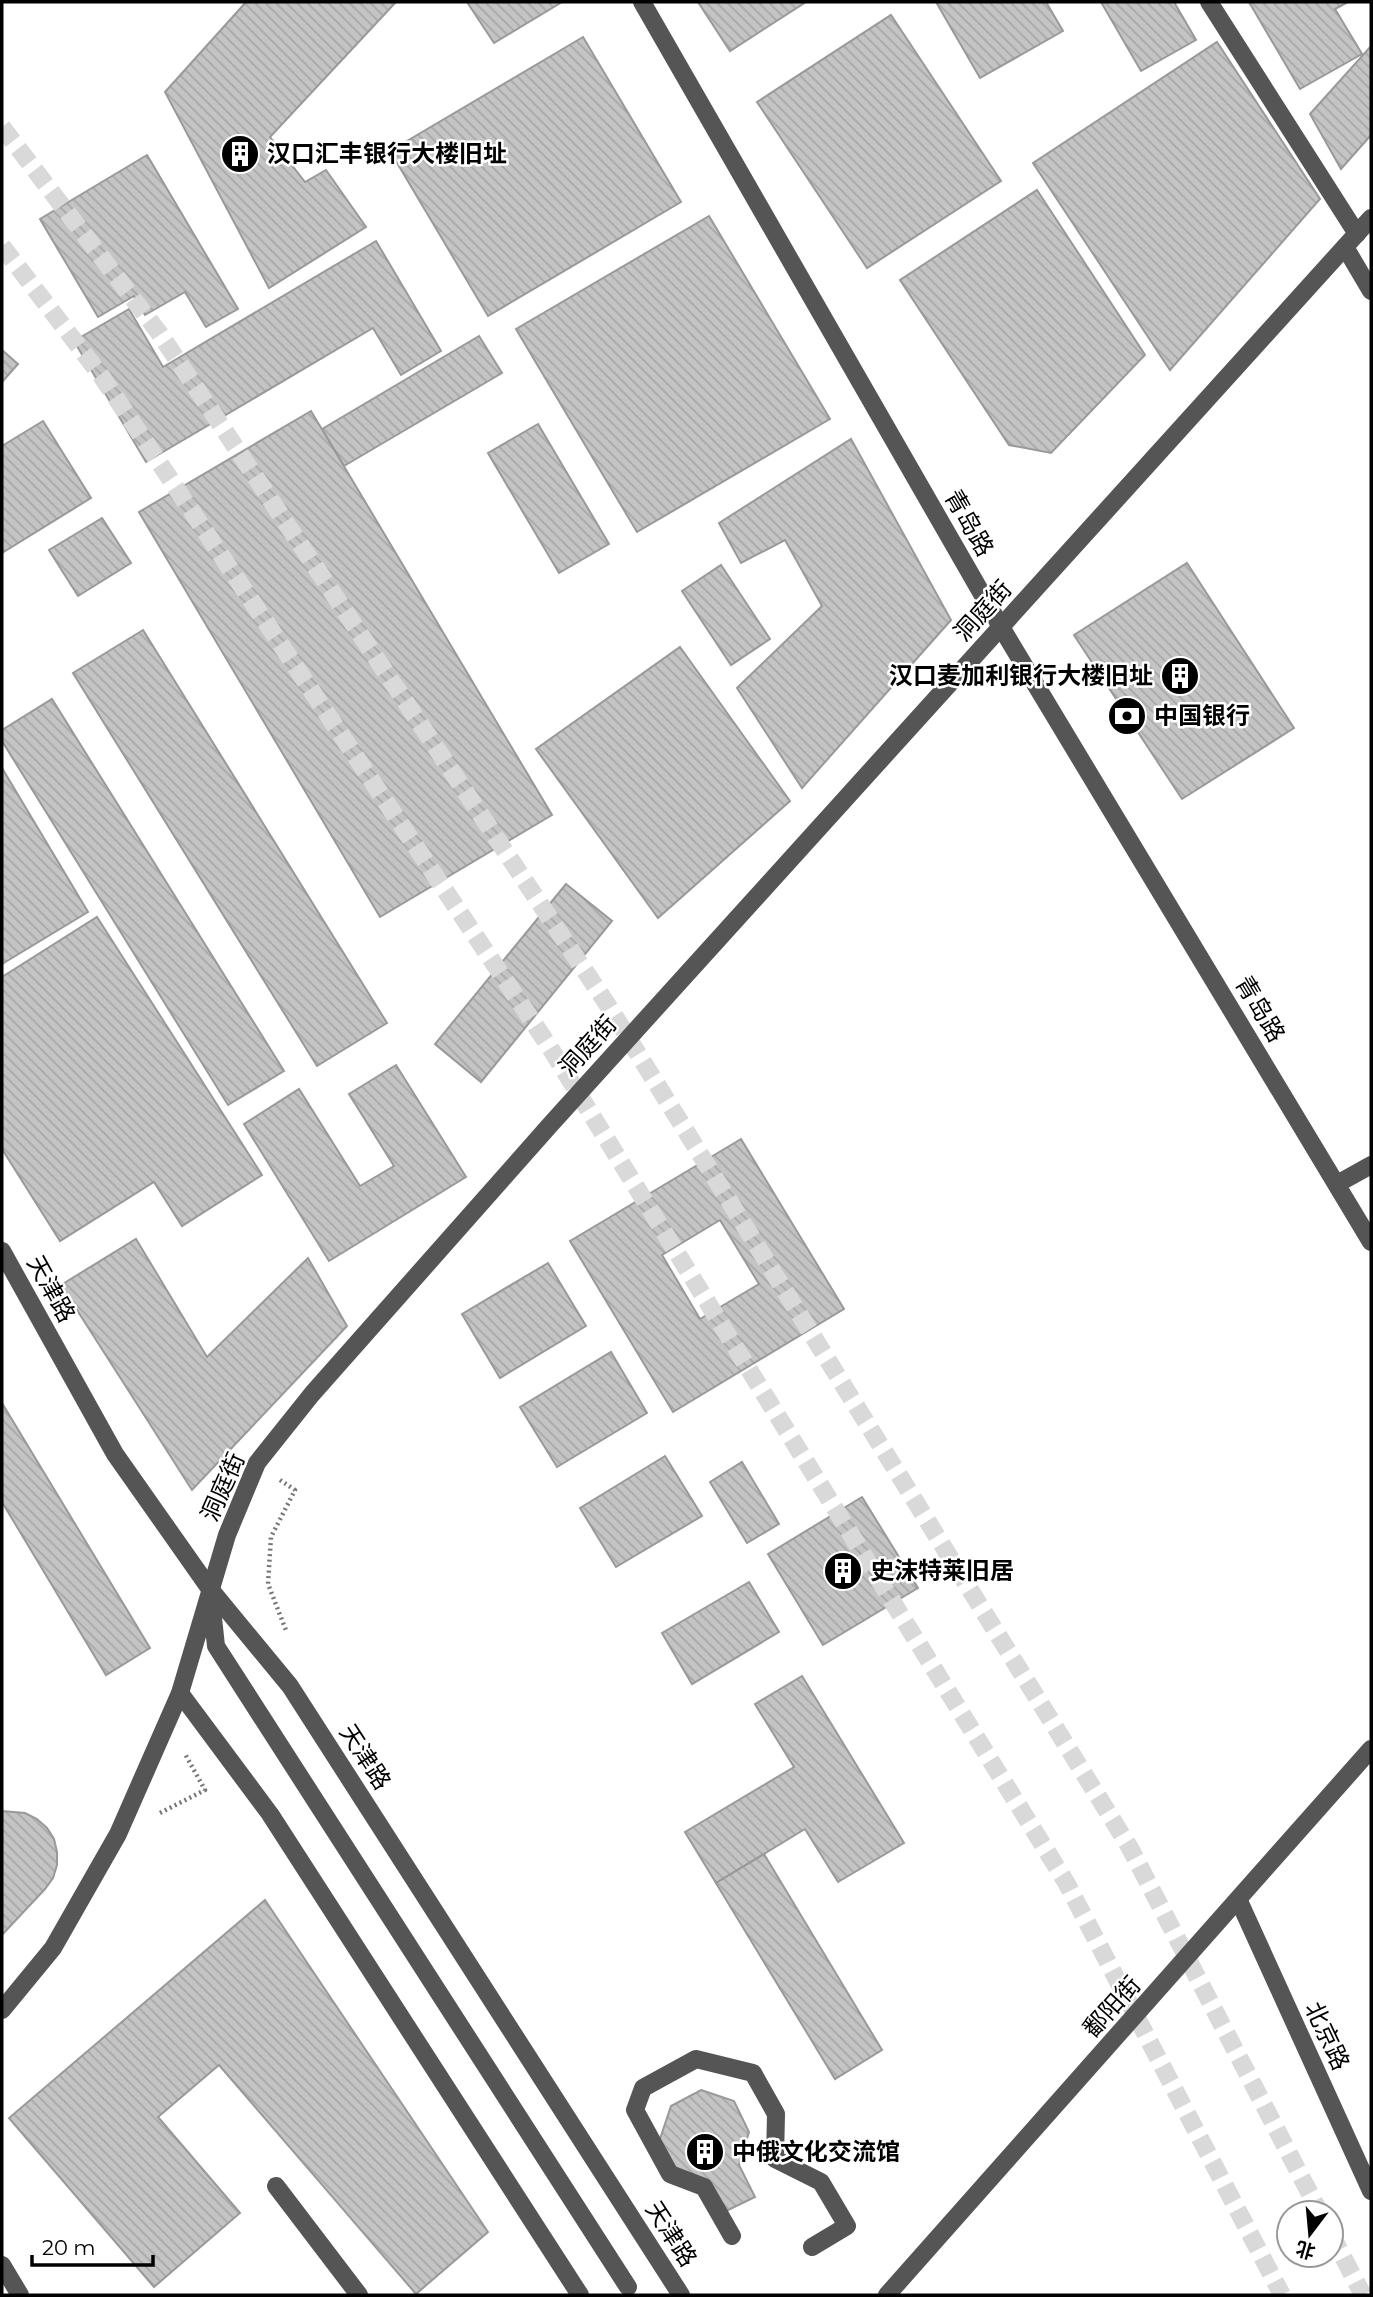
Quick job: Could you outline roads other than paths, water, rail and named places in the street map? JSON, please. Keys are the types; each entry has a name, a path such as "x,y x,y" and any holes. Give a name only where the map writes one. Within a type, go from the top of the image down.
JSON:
{"street":[{"name":"青岛路","path":"642,2 1001,628 1371,1242"},
{"path":"1209,2 1351,241 1371,291"},
{"name":"洞庭街","path":"2,2010 54,1948 118,1834 180,1693 227,1535 257,1463 312,1394 550,1125 1371,218"},
{"path":"1337,1184 1371,1165"},
{"name":"天津路","path":"2,1251 116,1454 210,1589 290,1686 681,2295"},
{"path":"210,1589 216,1646 628,2287"},
{"path":"180,1693 270,1814 580,2295"},
{"name":"鄱阳街","path":"887,2295 1371,1749"},
{"name":"北京路","path":"1239,1901 1371,2191"},
{"path":"732,2236 705,2187 670,2174 635,2110 643,2088 696,2059 753,2073 776,2114 775,2159 821,2182 848,2226 812,2248"},
{"path":"276,2186 359,2295"},
{"path":"2,2264 20,2295"}],"tunnel":[{"path":"2,127 160,334 609,1007 1130,1848 1313,2199"},
{"path":"2,246 102,377 549,1046 1067,1884 1282,2295"},
{"path":"1345,2261 1363,2295"}],"place":[{"name":"汉口汇丰银行大楼旧址","path":"240,154"},
{"name":"汉口麦加利银行大楼旧址","path":"1180,676"},
{"name":"中国银行","path":"1127,716"},
{"name":"史沫特莱旧居","path":"843,1571"},
{"name":"中俄文化交流馆","path":"705,2152"}]}
